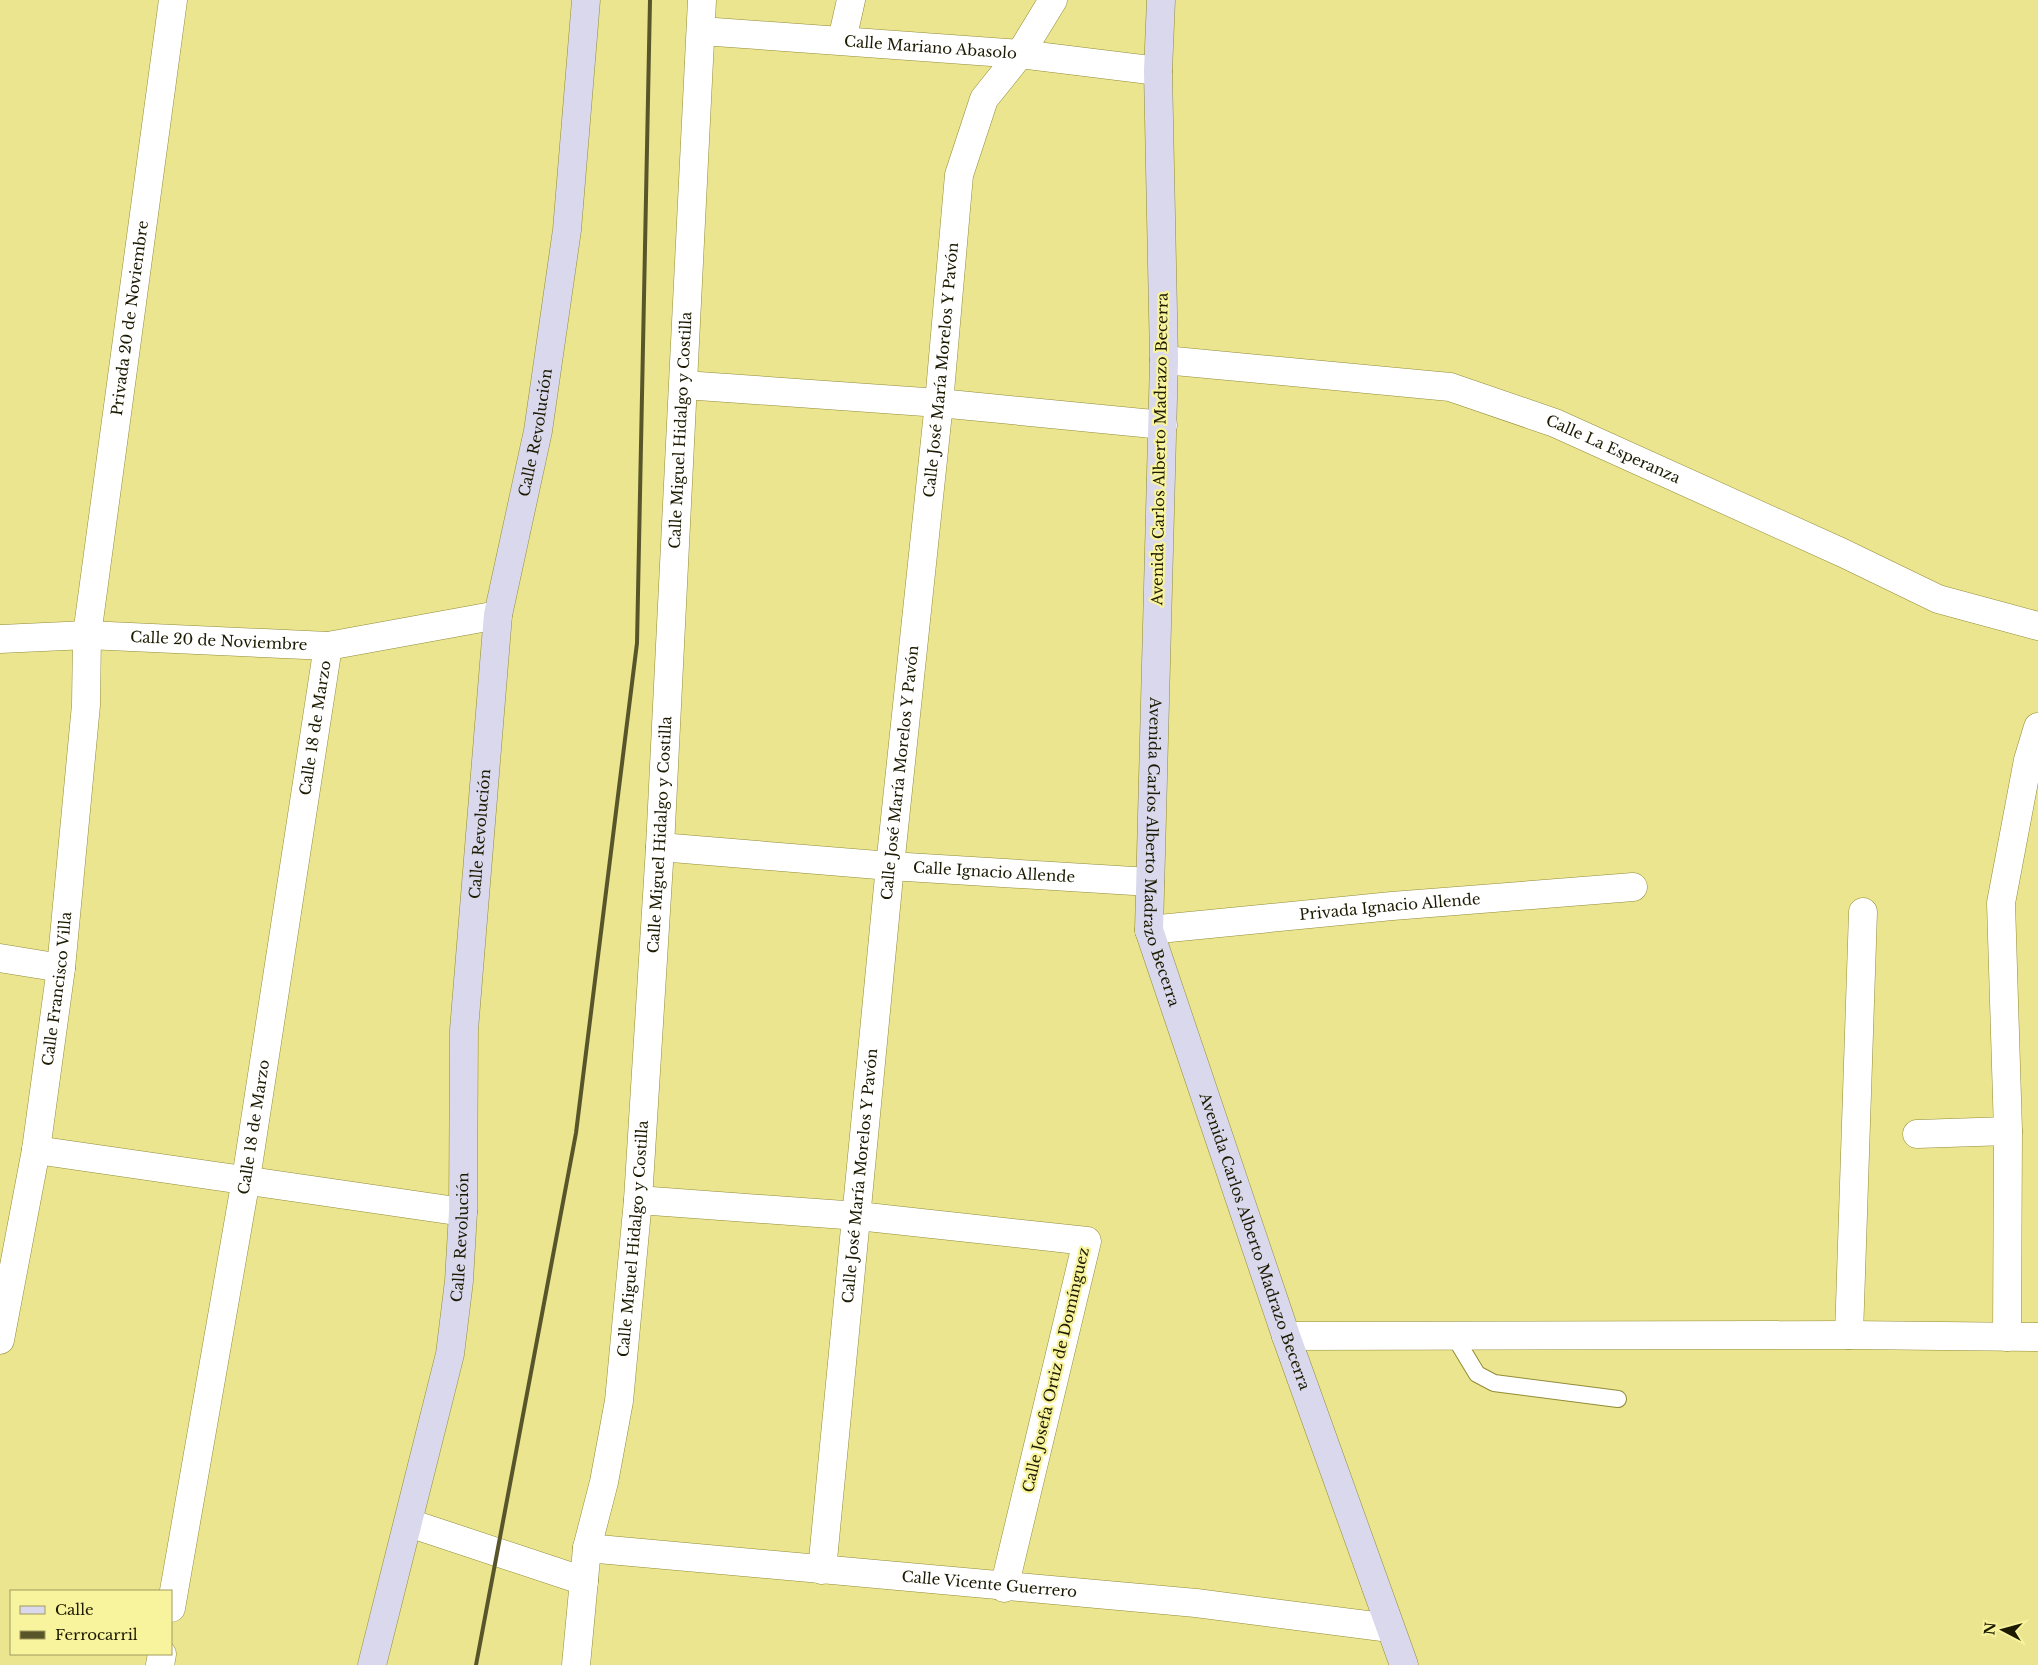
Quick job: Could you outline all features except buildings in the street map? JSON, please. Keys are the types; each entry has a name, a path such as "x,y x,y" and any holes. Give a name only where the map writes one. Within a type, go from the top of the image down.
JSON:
{"street":[{"name":"Privada 20 de Noviembre","path":"87,634 173,0"},
{"name":"Calle Revolución","path":"372,1665 450,1354 459,1281 463,1212 464,1030 498,615 541,412 567,230 586,0"},
{"name":"Calle Miguel Hidalgo y Costilla","path":"576,1665 587,1548 604,1482 619,1401 638,1200 660,847 702,0"},
{"path":"842,40 851,0"},
{"name":"Calle José María Morelos Y Pavón","path":"822,1570 858,1216 890,866 939,403 959,175 984,99 1020,54 1053,0"},
{"name":"Avenida Carlos Alberto Madrazo Becerra","path":"1161,0 1158,71 1164,360 1149,930 1286,1336 1404,1665"},
{"name":"Calle Mariano Abasolo","path":"701,31 1020,54 1158,71"},
{"name":"Calle La Esperanza","path":"1164,360 1450,387 1555,423 1843,552 1938,599 2038,626"},
{"path":"684,385 939,403 1163,426"},
{"name":"Calle 20 de Noviembre","path":"0,639 87,634 328,646 498,615"},
{"name":"Calle Francisco Villa","path":"0,1340 36,1150 61,968 86,705 87,634"},
{"name":"Calle 18 de Marzo","path":"172,1602 246,1179 328,646"},
{"path":"2007,1337 2008,1131 2001,903 2028,760 2038,727"},
{"name":"Calle Ignacio Allende","path":"660,847 890,866 1150,882"},
{"name":"Privada Ignacio Allende","path":"1149,930 1392,906 1633,886"},
{"path":"1848,1334 1863,912"},
{"path":"0,958 61,968"},
{"path":"1918,1134 2008,1131"},
{"path":"36,1150 463,1212"},
{"name":"Calle Josefa Ortiz de Domínguez","path":"638,1200 858,1216 1087,1241 1004,1588"},
{"path":"1286,1336 1848,1334 2038,1337"},
{"path":"409,1523 584,1581"},
{"name":"Calle Vicente Guerrero","path":"587,1548 1004,1588 1196,1603 1390,1628"}],"lane":[{"path":"1454,1336 1478,1374 1494,1383 1618,1399"}],"railway":[{"path":"476,1665 576,1133 637,643 650,0"}]}
